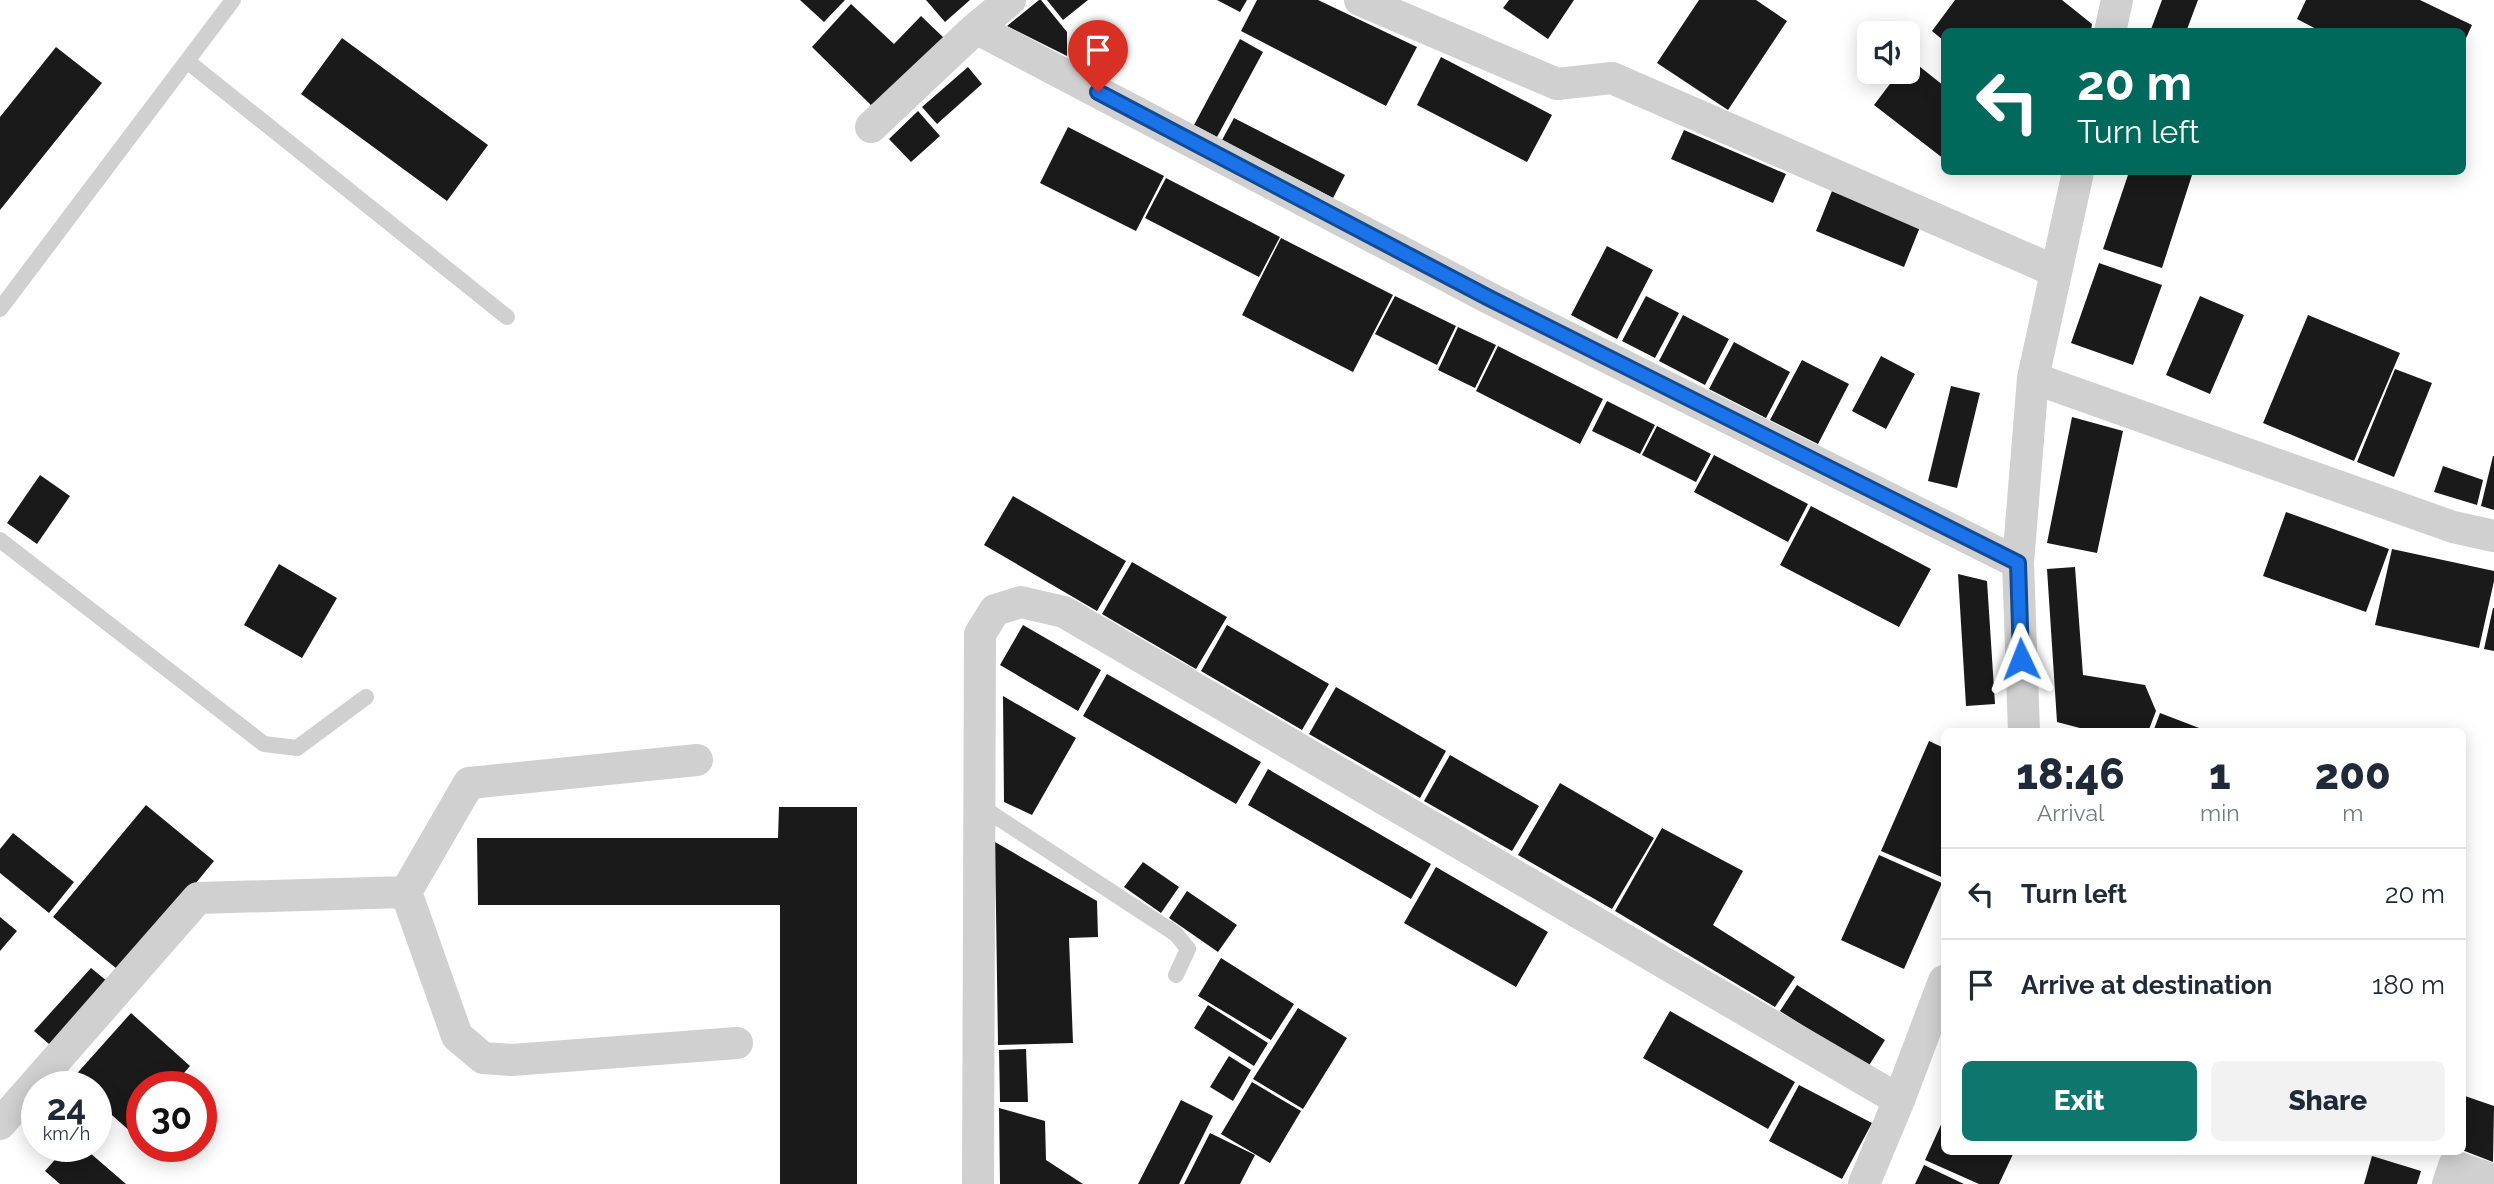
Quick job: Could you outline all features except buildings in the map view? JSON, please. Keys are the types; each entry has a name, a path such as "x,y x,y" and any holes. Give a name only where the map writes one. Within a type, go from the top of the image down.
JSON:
{"street":[{"path":"871,127 976,28 1010,0"},
{"path":"1360,0 1557,84 1612,78 2055,271"},
{"path":"2111,28 2117,0"},
{"path":"976,28 1489,298 2018,563"},
{"path":"2024,728 2018,563 2033,378 2077,175"},
{"path":"2033,378 2453,527 2494,536"},
{"path":"978,1184 980,634 995,610 1021,602 1064,612 1899,1100"},
{"path":"697,760 469,783 406,892 457,1036 483,1058 512,1060 737,1043"},
{"path":"0,1124 198,898 406,892"},
{"path":"1864,1184 1941,989"},
{"path":"2448,1184 2454,1166 2494,1180"}],"lane":[{"path":"0,309 233,0"},
{"path":"187,61 508,317"},
{"path":"0,540 264,744 297,748 366,697"},
{"path":"979,806 1176,934 1188,949 1176,975"}],"route":[{"path":"1098,92 1489,298 2018,563 2021,659"}]}
